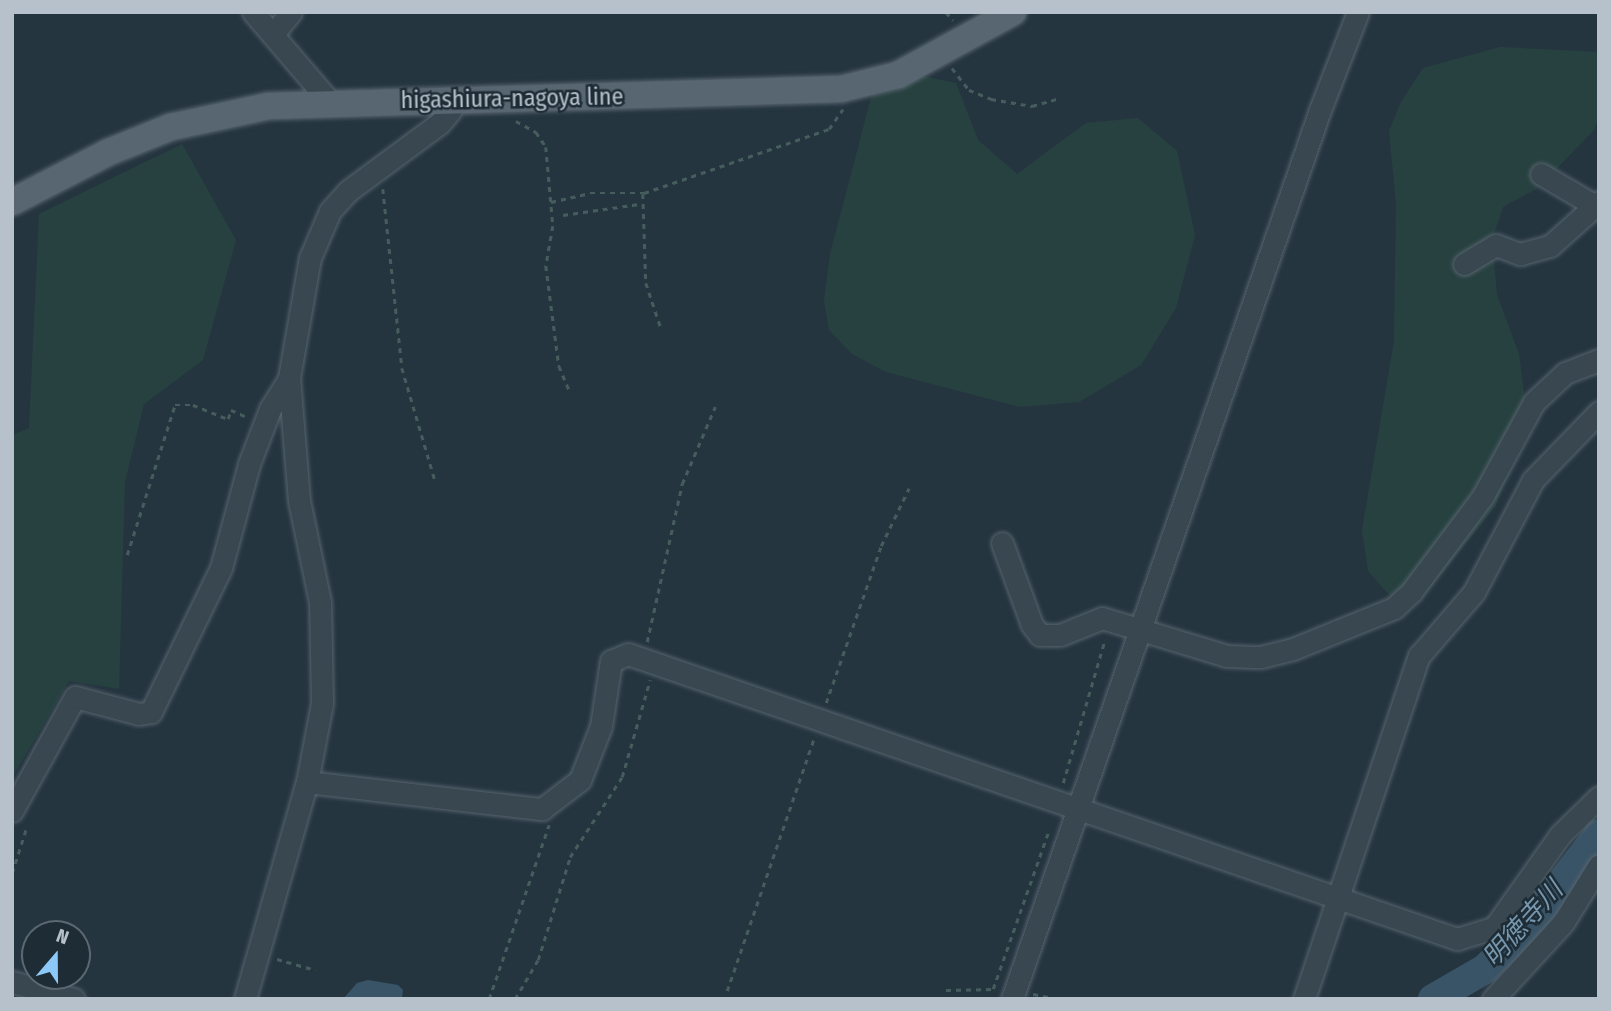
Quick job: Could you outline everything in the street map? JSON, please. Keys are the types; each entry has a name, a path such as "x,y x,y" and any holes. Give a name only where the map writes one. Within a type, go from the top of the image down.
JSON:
{"main road":[{"name":"higashiura-nagoya line","path":"12,202 109,152 171,127 269,106 329,102 841,89 898,75 1013,12"}],"street":[{"path":"253,12 274,33 329,102"},
{"path":"274,33 291,12"},
{"path":"1012,999 1142,633 1320,110 1358,12"},
{"path":"245,999 307,782 322,703 324,661 320,602 299,501 289,378 315,238 348,191 440,123 450,111 451,100"},
{"path":"1464,264 1496,245 1520,254 1550,246 1597,206 1541,174"},
{"path":"1002,543 1032,625 1040,635 1060,635 1102,618 1142,633 1227,656 1261,657 1338,633 1394,608 1412,591 1483,496 1534,402 1565,373 1599,360"},
{"path":"20,819 75,698 139,714 151,712 220,568 265,423 289,378"},
{"path":"1304,999 1419,656 1474,592 1532,480 1599,412"},
{"path":"307,782 523,809 549,805 580,780 589,761 607,699 611,661 618,655 648,658 1457,939 1485,933 1505,916 1560,835 1599,797"},
{"path":"1493,999 1563,923 1599,865"},
{"path":"12,982 74,999"}],"path":[{"path":"943,52 962,83 976,94 1019,105 1057,99"},
{"path":"551,202 590,193 644,193 830,128 843,112 841,89"},
{"path":"486,100 542,139 553,226 546,266 559,366 570,392"},
{"path":"380,167 402,368 435,480"},
{"path":"644,193 641,204 646,283 661,328"},
{"path":"563,215 641,204"},
{"path":"127,555 174,405 193,405 228,419 231,410 265,423"},
{"path":"516,999 538,960 570,857 622,777 682,484 715,407"},
{"path":"489,999 551,819 549,805"},
{"path":"12,873 20,819"},
{"path":"260,954 315,970"}],"green space":[{"path":"1500,47 1599,52 1599,117 1594,130 1538,188 1503,207 1492,240 1497,295 1519,354 1528,423 1495,507 1421,599 1398,605 1368,571 1362,530 1394,341 1396,204 1389,131 1401,102 1423,68"},
{"path":"918,75 956,83 978,140 1017,174 1086,123 1138,118 1177,151 1195,235 1176,308 1141,365 1079,402 1020,407 886,372 852,354 829,330 824,301 830,254 872,94"},
{"path":"182,144 236,240 203,360 144,404 125,482 119,689 69,681 12,778 12,435 29,428 39,214"}],"water":[{"path":"368,980 398,985 403,990 402,999 343,999 357,983"}],"waterway":[{"name":"明徳寺川","path":"1433,999 1485,969 1528,926 1599,834"}]}
